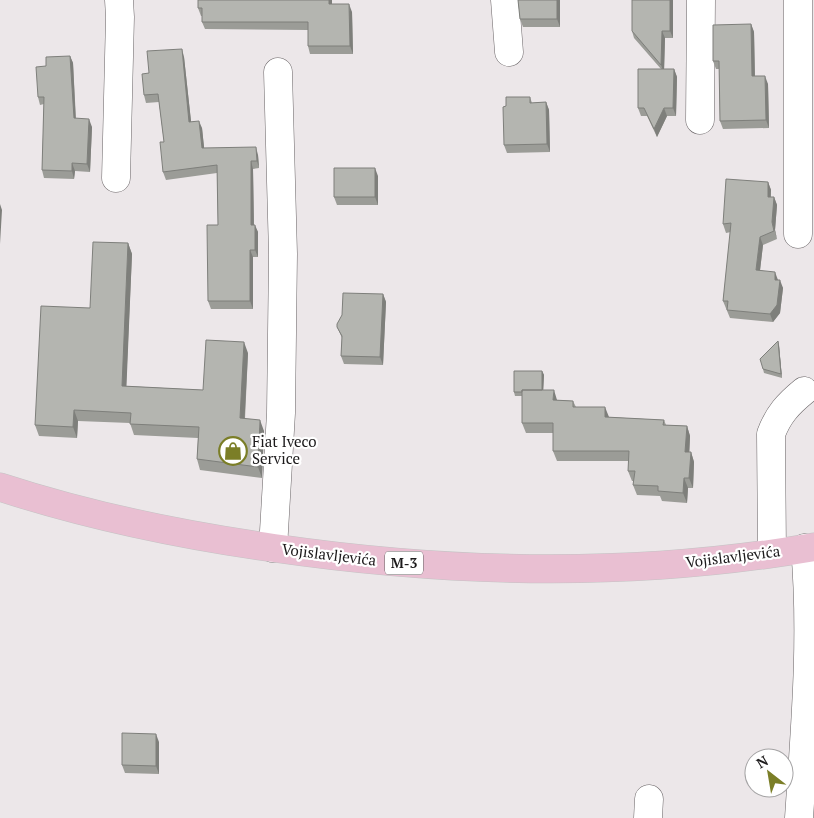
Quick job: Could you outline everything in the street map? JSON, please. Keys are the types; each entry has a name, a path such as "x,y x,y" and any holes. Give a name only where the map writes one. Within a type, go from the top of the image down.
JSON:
{"main road":[{"name":"Vojislavljevića","path":"0,487 114,520 225,541 411,564 534,570 613,568 700,563 809,547"}],"street":[{"path":"116,178 119,0"},
{"path":"505,0 509,52"},
{"path":"700,120 701,0"},
{"path":"798,0 798,234"},
{"path":"273,548 281,413 283,264 278,72"},
{"path":"772,552 771,434 776,420 792,401 804,391"},
{"path":"799,818 808,687 809,547"}],"building":[{"path":"198,0 329,0 329,4 349,4 350,46 308,46 308,22 202,22 202,8 198,8"},
{"path":"518,0 557,0 557,19 520,19"},
{"path":"632,0 670,0 670,31 662,31 661,65 632,31"},
{"path":"751,24 752,76 765,76 766,120 720,121 719,61 713,61 713,25"},
{"path":"182,49 189,122 199,121 202,148 256,147 257,161 251,161 251,225 255,225 255,250 250,250 250,301 208,301 207,225 218,225 217,165 163,172 160,142 164,142 158,94 144,95 142,74 149,73 147,51"},
{"path":"70,56 74,118 89,119 87,164 72,163 72,171 42,170 44,97 38,97 36,67 46,66 46,57"},
{"path":"638,69 674,69 673,108 664,108 654,129 644,108 638,108"},
{"path":"506,97 530,97 530,103 546,102 547,144 504,145 503,107 506,106"},
{"path":"334,168 375,168 375,197 334,197"},
{"path":"726,179 768,182 768,197 774,197 772,222 774,231 760,237 756,270 775,272 775,280 780,280 777,305 770,314 727,310 728,301 723,301 731,223 723,224"},
{"path":"93,242 128,243 122,386 203,390 206,340 244,342 240,418 260,420 258,467 197,459 199,427 130,424 131,413 74,410 73,427 35,425 41,306 90,308"},
{"path":"343,293 383,294 380,357 341,356 342,336 337,324 342,315"},
{"path":"778,341 781,374 763,369 760,359"},
{"path":"514,371 542,371 542,390 514,392"},
{"path":"522,390 554,390 553,400 573,401 573,407 605,407 605,417 664,420 663,425 687,426 685,452 691,452 689,478 684,478 683,493 658,491 658,486 633,485 635,471 628,471 629,451 553,451 553,423 522,423"},
{"path":"122,733 156,734 156,766 122,765"}],"place":[{"name":"Fiat Iveco Service","path":"233,451"}]}
